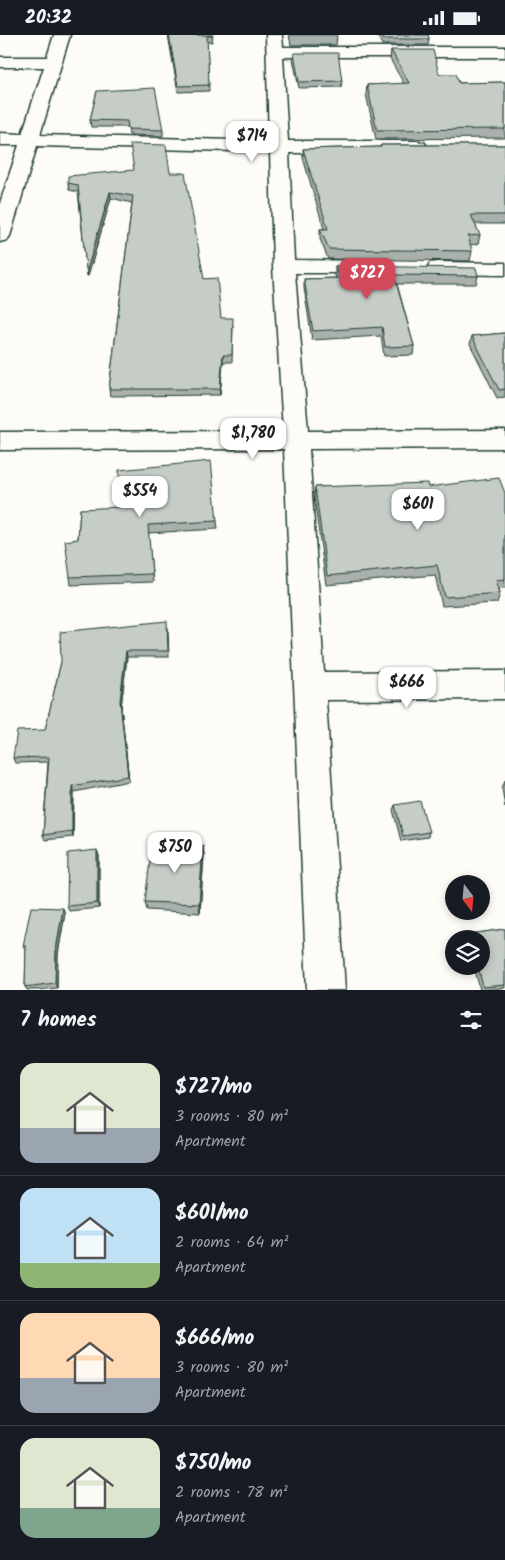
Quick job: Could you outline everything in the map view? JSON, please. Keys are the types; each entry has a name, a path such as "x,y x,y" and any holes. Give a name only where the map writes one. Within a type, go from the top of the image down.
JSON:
{"street":[{"path":"1,232 62,35"},
{"path":"326,990 296,439 284,266 274,44 505,52"},
{"path":"0,62 53,63"},
{"path":"0,139 280,147 436,147"},
{"path":"284,266 390,267"},
{"path":"418,268 505,269"},
{"path":"0,441 505,439"},
{"path":"309,686 505,685"}],"building":[{"path":"169,35 212,35 207,36 209,85 178,86"},
{"path":"380,35 428,35 429,39 383,39"},
{"path":"391,50 433,50 439,74 456,74 459,83 505,82 505,129 377,130 367,85 409,83"},
{"path":"294,53 338,53 342,81 299,82"},
{"path":"155,88 163,130 128,129 127,121 90,120 97,91"},
{"path":"130,144 166,145 170,173 185,173 204,279 217,278 221,318 233,318 232,355 223,355 220,389 109,389 133,196 110,192 87,270 78,185 68,183 68,176 134,170"},
{"path":"381,145 505,145 505,215 471,215 480,235 468,236 472,251 329,249 320,229 328,229 303,149 381,147"},
{"path":"335,266 476,268 478,276 394,275 414,346 385,347 382,327 313,331 304,279 340,278"},
{"path":"505,333 505,389 499,390 472,336"},
{"path":"211,461 217,521 148,525 152,574 70,577 65,541 78,539 80,509 120,507 119,470"},
{"path":"499,478 505,493 505,579 496,580 500,593 445,597 437,565 327,576 315,487 427,483 428,487"},
{"path":"167,621 168,651 126,651 120,701 128,776 72,786 72,831 43,835 49,757 13,758 17,731 45,730 61,662 60,632"},
{"path":"420,801 429,832 403,836 395,805"},
{"path":"152,843 203,846 199,904 145,902"},
{"path":"97,850 97,903 67,906 68,853"},
{"path":"31,907 63,908 56,950 55,983 25,987 26,946 23,946"},
{"path":"505,929 505,985 483,987 480,975 490,975 490,931"}]}
